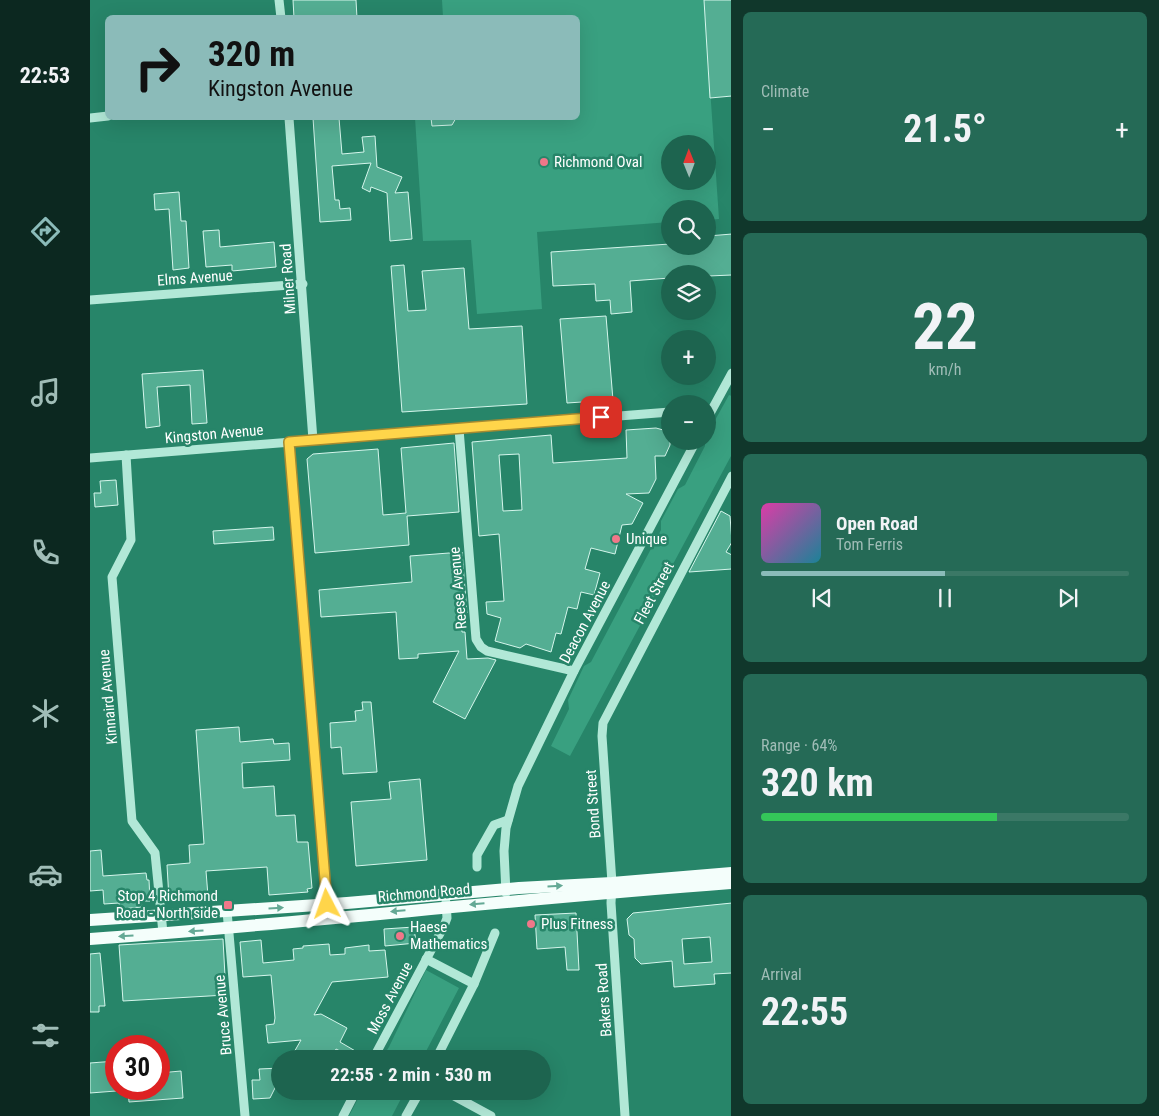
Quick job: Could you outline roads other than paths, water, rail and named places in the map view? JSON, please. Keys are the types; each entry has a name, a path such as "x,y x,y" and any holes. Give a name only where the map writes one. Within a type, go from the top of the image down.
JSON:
{"main road":[{"name":"Richmond Road","path":"90,920 327,904 446,901 507,902 611,887 731,873"},
{"name":"Richmond Road","path":"90,938 230,928 328,918 446,901 506,889 731,883"}],"street":[{"path":"279,0 281,15"},
{"path":"90,118 105,116"},
{"name":"Milner Road","path":"289,120 303,284 313,440"},
{"name":"Elms Avenue","path":"90,300 303,284"},
{"path":"716,400 731,375"},
{"name":"Kingston Avenue","path":"90,458 661,413"},
{"name":"Reese Avenue","path":"458,429 476,639 481,647 487,650 574,671"},
{"path":"289,442 328,918"},
{"name":"Deacon Avenue","path":"507,902 504,851 508,820 518,786 574,671 691,450"},
{"name":"Kinnaird Avenue","path":"126,455 131,540 112,577 132,821 155,853 163,933"},
{"name":"Fleet Street","path":"603,723 731,478"},
{"name":"Bond Street","path":"603,723 602,736 611,887"},
{"path":"477,867 477,855 494,825 508,820"},
{"name":"Bakers Road","path":"611,887 625,1116"},
{"name":"Moss Avenue","path":"378,1050 444,926 447,918 446,901"},
{"name":"Bruce Avenue","path":"227,911 230,928 245,1116"},
{"path":"441,1050 474,984 495,932"},
{"path":"426,959 474,984"},
{"path":"343,1116 351,1100"},
{"path":"406,1116 415,1100"},
{"path":"462,1100 492,1116"}],"place":[{"name":"Richmond Oval","path":"544,162"},
{"name":"Unique","path":"616,539"},
{"name":"Stop 4 Richmond Road - North side","path":"228,905"},
{"name":"Plus Fitness","path":"531,924"},
{"name":"Haese Mathematics","path":"400,936"}]}
